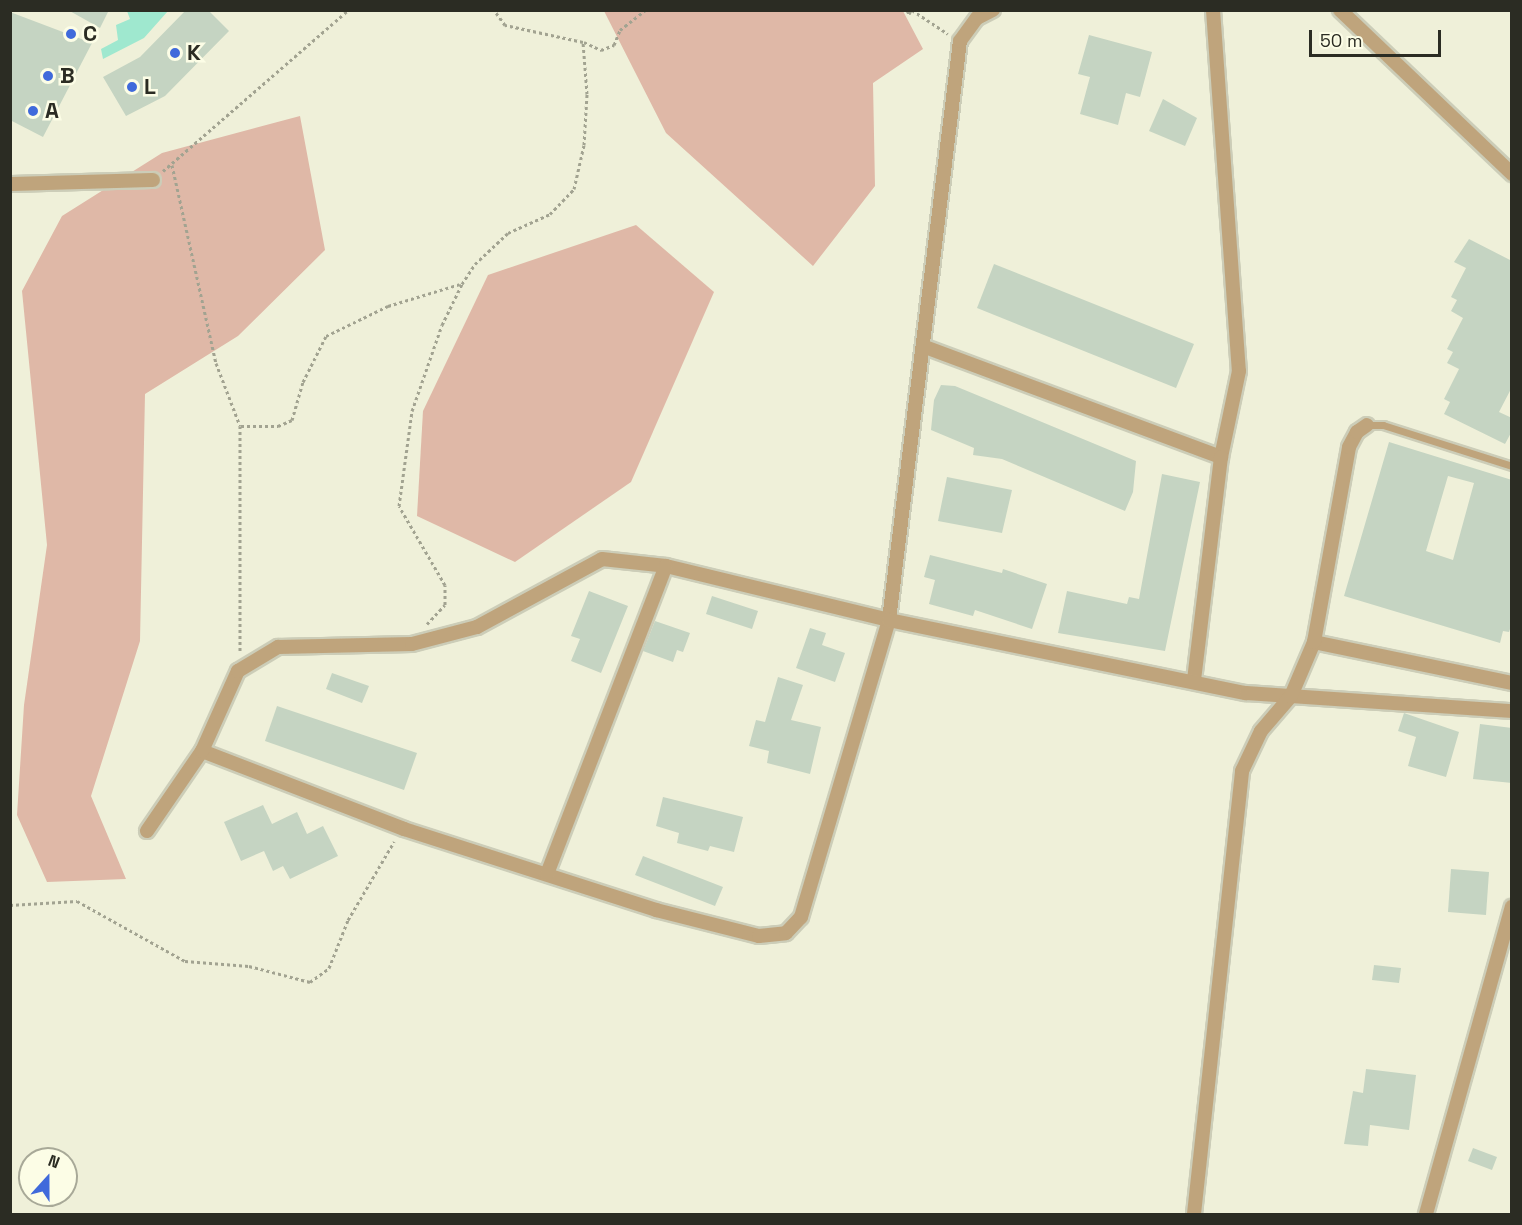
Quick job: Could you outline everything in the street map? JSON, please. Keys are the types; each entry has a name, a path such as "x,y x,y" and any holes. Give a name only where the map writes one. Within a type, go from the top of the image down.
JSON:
{"street":[{"path":"202,751 404,829 716,927 759,936 786,933 801,917 889,620 925,347 960,41 976,18 993,10"},
{"path":"1194,681 1221,457 1239,371 1213,10"},
{"path":"1340,10 1512,174"},
{"path":"10,184 153,180"},
{"path":"925,347 1221,457"},
{"path":"1194,1215 1242,771 1261,731 1291,696 1314,642 1349,447 1357,432 1367,425"},
{"path":"147,831 202,751 238,671 278,647 412,644 477,627 602,559 666,566 889,620 1246,693 1512,711"},
{"path":"547,874 666,566"},
{"path":"1314,642 1512,683"},
{"path":"1426,1215 1512,907"}],"lane":[{"path":"1367,425 1383,425 1512,466"}],"path":[{"path":"153,180 348,10"},
{"path":"494,10 505,25 583,42 601,50 614,45 620,30 646,10"},
{"path":"907,10 909,14 911,10 960,41"},
{"path":"412,644 445,604 445,585 399,506 412,411 442,325 462,284 475,264 508,232 550,214 574,189 586,119 583,42"},
{"path":"172,165 216,363 240,426 242,639 238,671"},
{"path":"240,426 278,426 292,420 303,382 326,336 388,306 462,284"},
{"path":"10,905 77,901 186,962 249,966 310,982 329,968 348,920 404,829"}],"shaded area":[{"path":"127,11 168,11 144,38 103,59 101,49 118,40 116,25 130,19"},
{"path":"604,11 903,11 923,49 873,83 875,186 813,266 666,133"},
{"path":"300,116 325,250 238,336 145,394 140,641 91,796 126,879 47,882 17,815 24,705 47,545 22,291 62,216 162,153"},
{"path":"636,225 714,292 631,482 515,562 417,516 423,411 488,275"}],"building":[{"path":"68,10 109,10 100,28"},
{"path":"186,10 208,10 229,31 165,96 126,116 103,77 140,57"},
{"path":"10,12 92,43 43,137 10,120"},
{"path":"1089,35 1152,52 1140,97 1126,93 1118,125 1080,114 1090,77 1078,74"},
{"path":"1163,99 1197,118 1185,146 1149,131"},
{"path":"1469,239 1512,261 1512,387 1499,412 1512,418 1512,431 1505,444 1444,414 1450,402 1444,399 1459,369 1447,363 1453,352 1447,349 1463,318 1451,311 1457,300 1451,297 1466,268 1454,262"},
{"path":"994,264 1194,344 1176,388 977,308"},
{"path":"941,385 955,386 1136,461 1133,492 1125,511 1002,459 973,455 974,448 931,430 934,400"},
{"path":"1389,442 1512,480 1512,623 1509,632 1503,631 1500,643 1344,596","holes":["1448,476 1474,483 1453,560 1426,551"]},
{"path":"1162,474 1200,482 1165,651 1058,633 1067,591 1127,604 1129,597 1139,599"},
{"path":"947,477 1012,490 1002,533 938,521"},
{"path":"930,555 1002,573 1003,569 1047,584 1032,629 975,610 973,616 929,604 935,580 924,577"},
{"path":"589,591 628,606 601,673 571,661 580,639 571,636"},
{"path":"712,596 758,611 752,629 706,614"},
{"path":"655,621 690,633 683,652 677,650 673,662 643,651"},
{"path":"810,628 826,633 822,645 845,653 835,682 796,668"},
{"path":"332,673 369,686 362,703 326,689"},
{"path":"778,677 803,685 791,720 821,727 810,774 767,763 769,751 749,746 756,720 765,722"},
{"path":"277,706 417,753 404,790 265,741"},
{"path":"1404,713 1459,732 1446,777 1408,766 1416,737 1398,731"},
{"path":"1480,724 1512,728 1512,783 1473,779"},
{"path":"663,797 743,817 734,852 710,846 708,851 677,843 679,833 656,826"},
{"path":"263,805 272,824 297,812 307,834 323,826 338,856 290,879 283,866 273,871 264,851 241,861 224,822"},
{"path":"643,856 723,887 715,906 635,875"},
{"path":"1451,869 1489,872 1486,915 1448,912"},
{"path":"1374,965 1401,968 1399,983 1372,980"},
{"path":"1366,1069 1416,1075 1409,1130 1370,1125 1368,1146 1344,1144 1353,1091 1363,1093"},
{"path":"1473,1148 1497,1157 1492,1170 1468,1161"}],"place":[{"name":"C","path":"71,34"},
{"name":"K","path":"175,53"},
{"name":"B","path":"48,76"},
{"name":"L","path":"132,87"},
{"name":"A","path":"33,111"}]}
